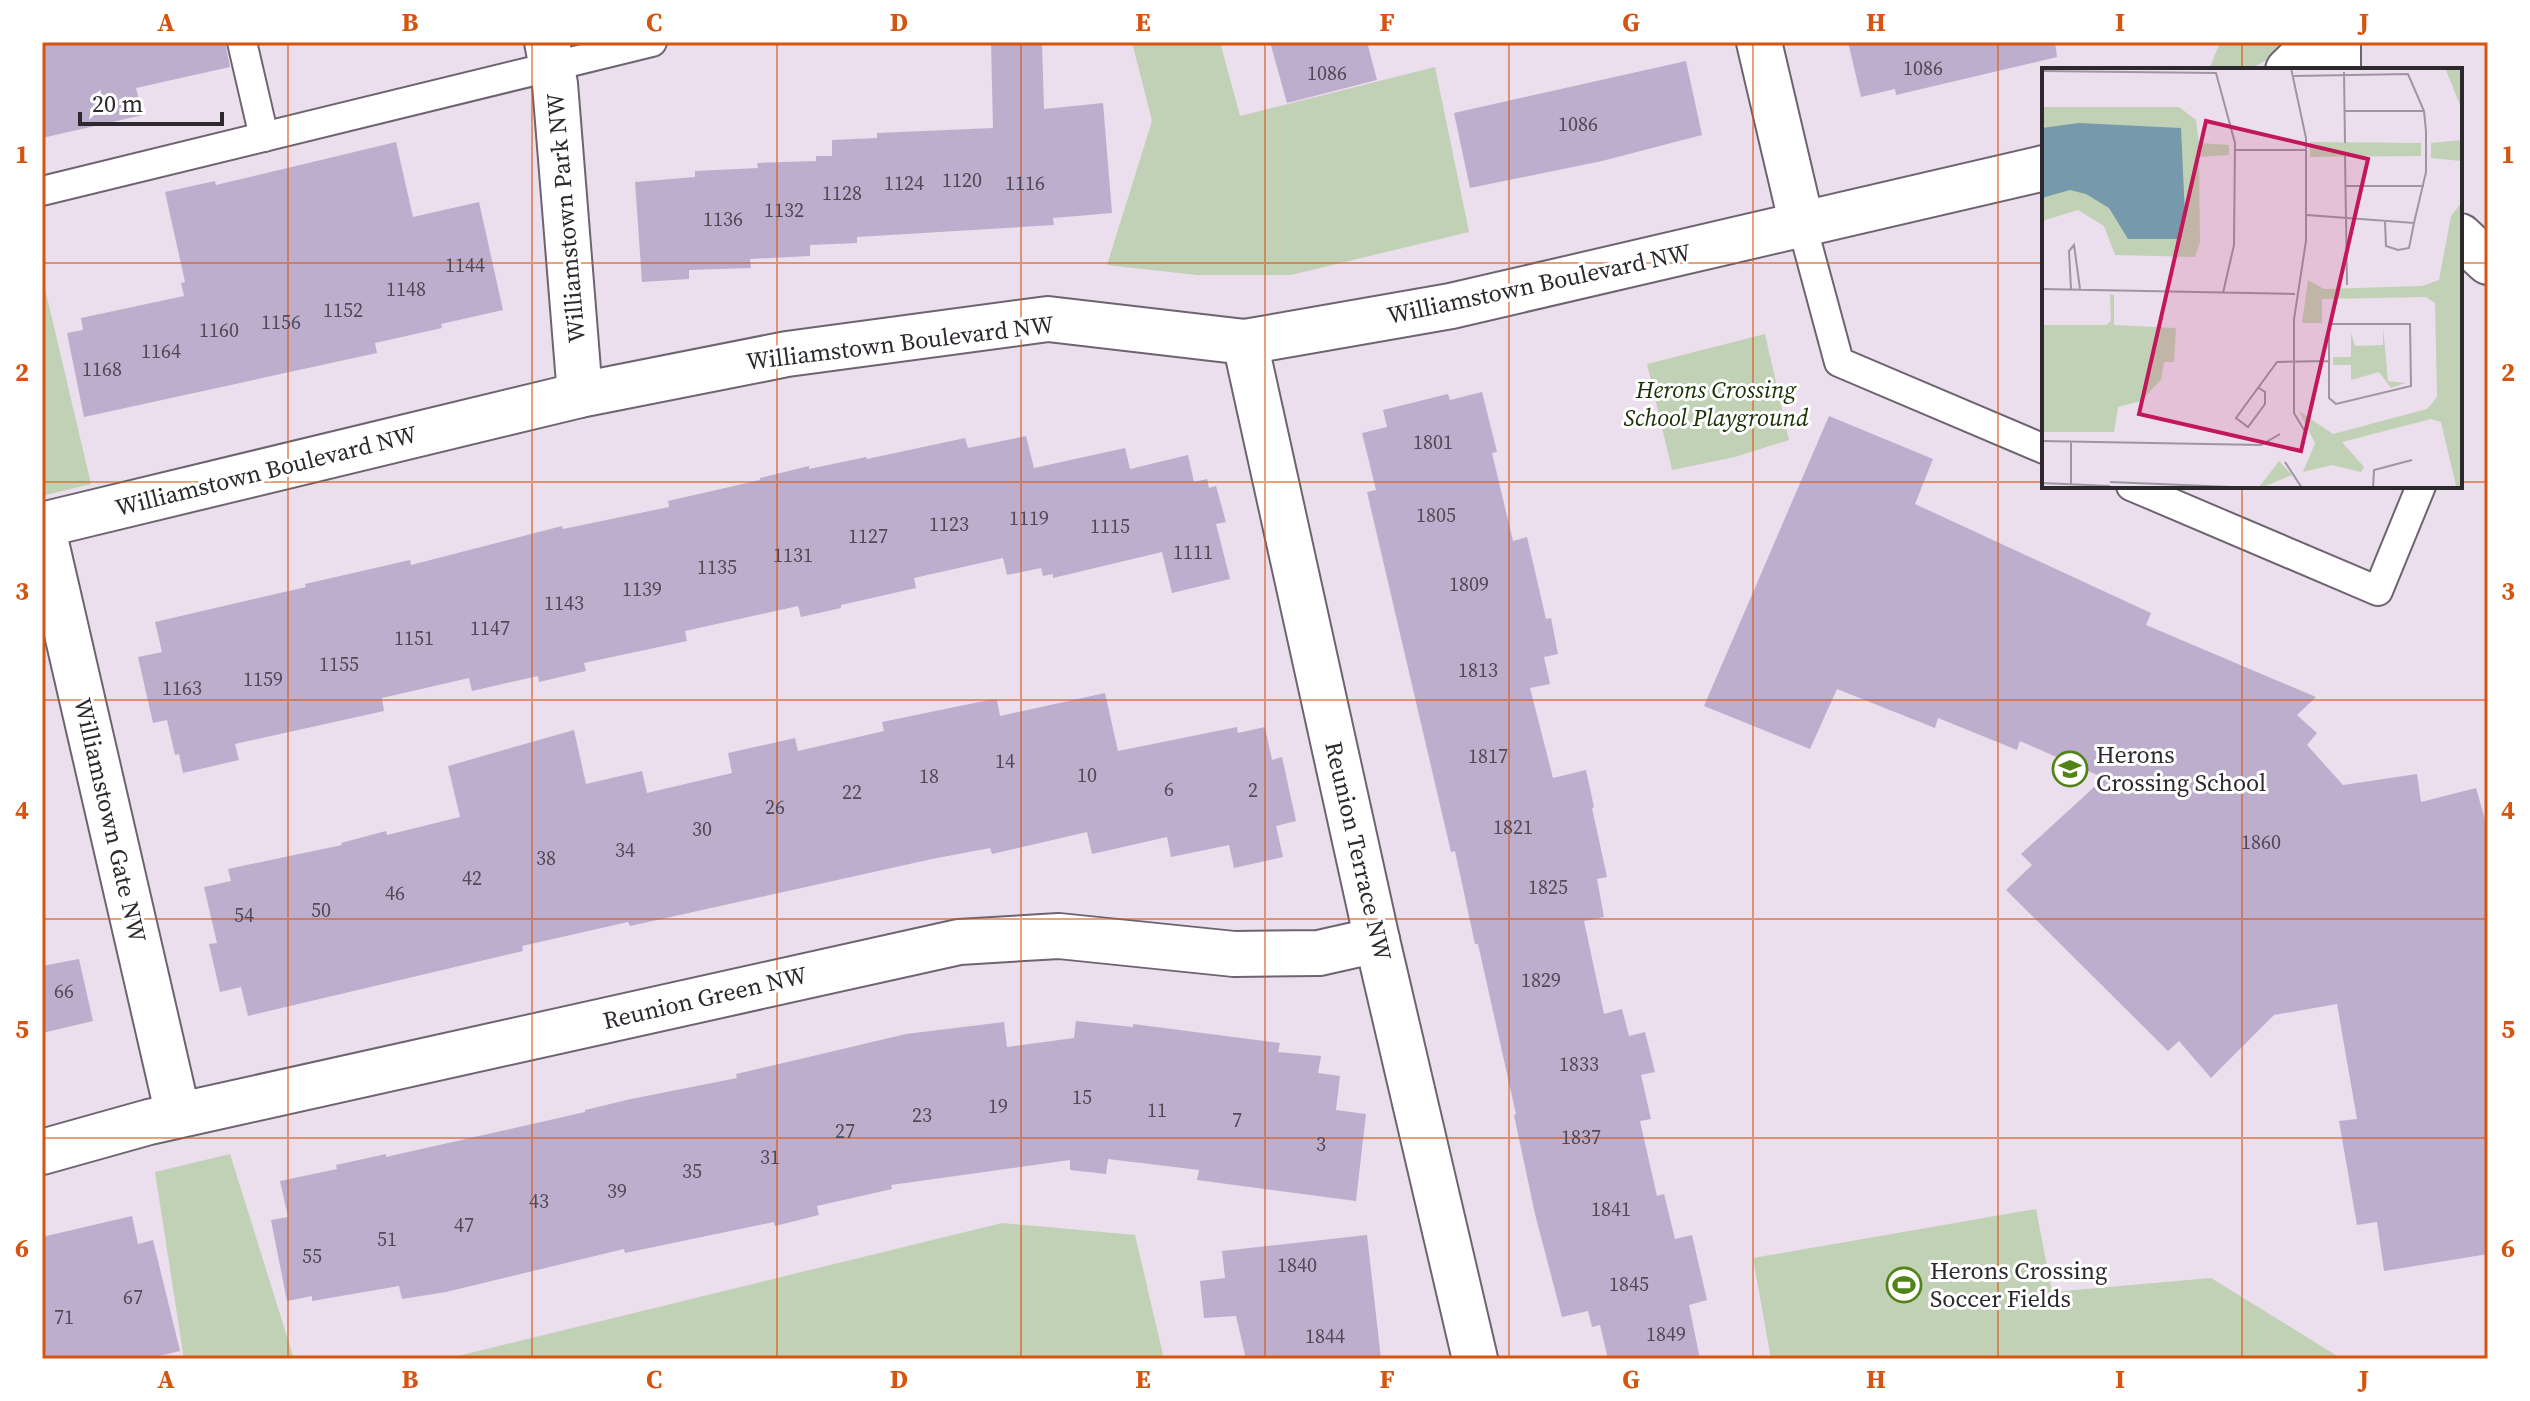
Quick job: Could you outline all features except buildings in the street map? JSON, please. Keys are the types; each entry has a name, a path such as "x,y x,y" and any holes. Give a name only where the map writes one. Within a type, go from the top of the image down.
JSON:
{"street":[{"path":"1759,42 1802,225"},
{"path":"2290,68 2317,42"},
{"path":"2338,42 2338,68"},
{"name":"Williamstown Park NW","path":"549,54 580,395"},
{"name":"Williamstown Boulevard NW","path":"42,525 580,395 787,354 1048,319 1245,342 1451,306 2042,168"},
{"path":"2462,216 2488,220"},
{"path":"2462,238 2488,262"},
{"name":"Reunion Terrace NW","path":"1245,342 1377,940 1475,1359"},
{"name":"Williamstown Gate NW","path":"42,525 178,1115"},
{"name":"Reunion Green NW","path":"42,1152 125,1127 959,942 1059,936 1234,954 1319,953 1377,940"}],"lane":[{"path":"242,42 264,137"},
{"path":"42,191 264,137 549,54 652,42"},
{"path":"1802,225 1839,362 2042,448"},
{"path":"2136,488 2378,591 2420,488"}],"green space":[{"path":"1132,42 1220,42 1240,116 1435,67 1469,232 1291,275 1197,275 1107,265 1152,121"},
{"path":"2220,42 2287,42 2252,67 2210,68"},
{"path":"42,276 91,484 42,496"},
{"name":"Herons Crossing School Playground","path":"1765,334 1789,440 1735,457 1672,470 1647,364"},
{"path":"230,1154 294,1359 184,1359 155,1172"},
{"name":"Herons Crossing Soccer Fields","path":"2036,1209 2052,1292 2211,1278 2342,1359 1771,1359 1753,1258"},
{"path":"1002,1223 1135,1235 1164,1359 446,1359"}],"place":[{"name":"Herons Crossing School","path":"2070,769"},
{"name":"Herons Crossing Soccer Fields","path":"1904,1285"}]}
